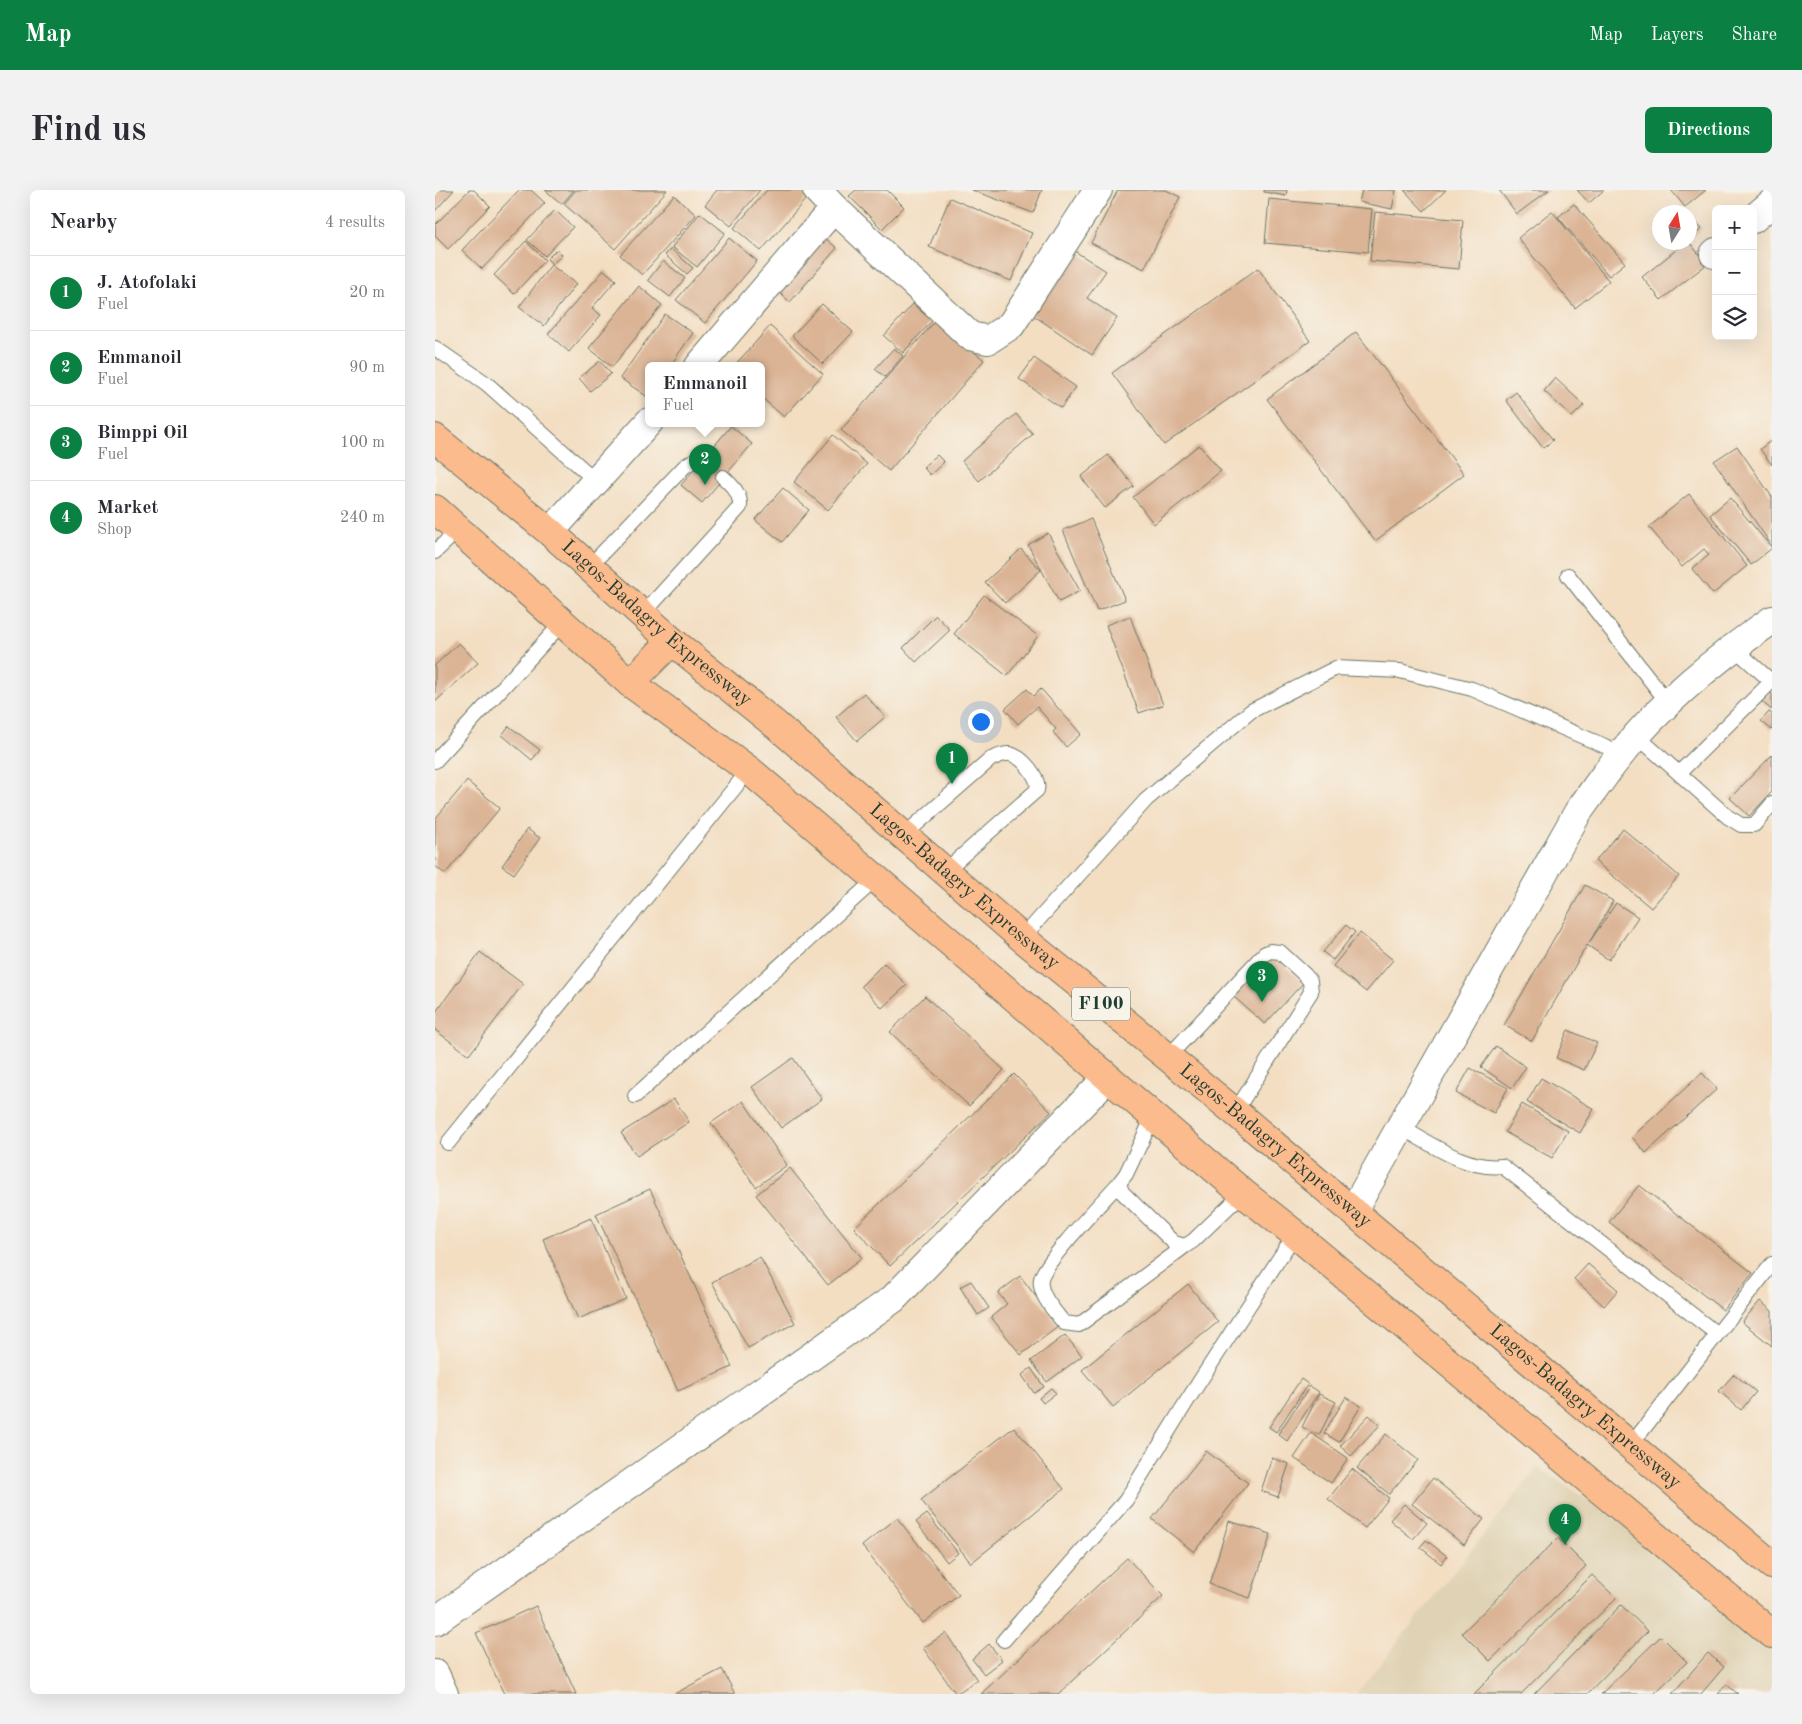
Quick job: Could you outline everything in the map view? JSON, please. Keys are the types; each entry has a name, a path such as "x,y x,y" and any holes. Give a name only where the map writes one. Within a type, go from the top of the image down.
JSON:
{"highway":[{"name":"Lagos-Badagry Expressway","path":"435,438 551,532 672,641 776,725 1022,938 1235,1112 1772,1565"},
{"name":"F100","path":"435,509 457,531 563,622 630,683 749,770 1243,1193 1295,1234 1772,1634"},
{"path":"630,683 672,641"}],"street":[{"path":"702,362 826,199 970,336 988,340 1011,324 1098,190"},
{"path":"1757,216 1772,203"},
{"path":"551,532 595,480 645,426"},
{"path":"1353,1211 1578,812 1629,745 1669,704 1701,673 1772,620"},
{"path":"435,1621 893,1300 1107,1078"},
{"path":"435,1674 443,1694"}],"lane":[{"path":"435,348 487,384 595,480"},
{"path":"589,567 685,466 693,461 702,460"},
{"path":"642,614 740,507 741,500 737,491 723,477"},
{"path":"435,552 457,531"},
{"path":"1568,575 1669,704"},
{"path":"435,761 563,622"},
{"path":"1679,773 1772,681 1734,648"},
{"path":"1022,938 1146,800 1251,711 1336,668 1400,671 1472,689 1629,745 1679,773 1728,817 1741,825 1754,825 1772,804"},
{"path":"903,836 991,760 1001,755 1016,756 1036,777 1039,785 1037,790 945,871"},
{"path":"448,1143 749,770"},
{"path":"635,1096 876,879"},
{"path":"1167,1058 1264,954 1270,951 1280,952 1310,981 1311,992 1235,1112"},
{"path":"1154,1115 1126,1174 1048,1263 1041,1280 1043,1293 1065,1322 1079,1325 1185,1246 1243,1193"},
{"path":"1400,1127 1468,1164 1485,1168 1502,1166 1717,1334"},
{"path":"1119,1183 1122,1192 1174,1243 1185,1246"},
{"path":"1004,1640 1126,1500 1295,1234"},
{"path":"1630,1446 1772,1264"}],"shaded area":[{"path":"1538,1467 1772,1624 1772,1694 1356,1694"}],"building":[{"path":"435,190 454,190 435,211"},
{"path":"469,190 474,190 490,206 448,249 435,236 435,225"},
{"path":"519,190 531,190 545,203 482,269 462,250"},
{"path":"545,190 574,190 562,204"},
{"path":"576,190 667,190 615,249 564,204"},
{"path":"717,190 760,190 731,226 705,205"},
{"path":"767,190 808,190 811,193 761,251 734,228"},
{"path":"856,190 887,190 904,207 882,229 849,196"},
{"path":"972,190 1042,190 1033,213"},
{"path":"1118,190 1166,190 1180,197 1144,269 1091,243"},
{"path":"1264,190 1287,190 1286,196 1264,192"},
{"path":"1362,190 1396,190 1392,209 1359,202"},
{"path":"1404,190 1446,190 1424,211"},
{"path":"1499,190 1549,190 1517,214"},
{"path":"1577,190 1604,190 1589,203"},
{"path":"1671,190 1706,190 1687,205 1683,205"},
{"path":"674,195 696,215 642,275 620,255"},
{"path":"950,198 1032,233 1011,281 929,247"},
{"path":"1269,199 1372,209 1368,252 1265,243"},
{"path":"1574,204 1625,263 1609,276 1558,217"},
{"path":"555,210 573,227 545,256 527,240"},
{"path":"1552,211 1609,281 1575,308 1518,238"},
{"path":"1375,212 1463,220 1459,269 1370,261"},
{"path":"700,213 725,233 697,267 672,247"},
{"path":"1697,224 1702,229 1697,233"},
{"path":"820,234 837,248 790,302 773,287"},
{"path":"729,238 757,261 705,323 676,300"},
{"path":"526,241 545,260 514,294 494,275"},
{"path":"557,249 562,255 552,264 547,259"},
{"path":"671,249 693,268 687,274 665,255"},
{"path":"1073,250 1106,271 1087,298 1117,318 1092,355 1030,313"},
{"path":"1676,250 1696,250 1707,264 1661,300 1642,277"},
{"path":"663,261 685,278 670,297 648,280"},
{"path":"551,265 576,284 544,326 519,307"},
{"path":"1258,268 1310,341 1164,445 1112,373"},
{"path":"604,270 616,280 592,308 601,315 569,352 548,334"},
{"path":"639,286 662,305 612,367 589,348"},
{"path":"822,304 853,332 823,364 792,336"},
{"path":"913,304 932,321 903,353 884,336"},
{"path":"665,314 693,333 673,362 645,362 645,395 620,378"},
{"path":"936,320 984,360 889,471 841,430"},
{"path":"770,326 823,374 784,417 765,400 765,362 738,362"},
{"path":"1356,332 1464,474 1375,541 1267,399"},
{"path":"894,348 903,356 885,377 875,369"},
{"path":"1034,358 1076,387 1061,408 1019,379"},
{"path":"600,361 611,374 590,391 579,378"},
{"path":"1555,378 1584,405 1572,417 1544,391"},
{"path":"1516,392 1553,440 1543,448 1506,400"},
{"path":"1016,414 1033,434 979,481 962,461"},
{"path":"730,427 752,444 702,503 681,485"},
{"path":"833,435 867,464 828,510 794,482"},
{"path":"1772,440 1772,465 1760,449"},
{"path":"1199,445 1221,471 1154,524 1133,497"},
{"path":"1737,446 1772,497 1772,546 1714,461"},
{"path":"937,455 944,462 930,475 923,467"},
{"path":"1108,455 1134,486 1105,508 1081,477"},
{"path":"783,488 809,510 782,542 755,520"},
{"path":"1689,494 1747,566 1713,594 1692,569 1709,555 1704,549 1682,567 1649,527"},
{"path":"1730,498 1772,548 1751,565 1710,515"},
{"path":"1091,519 1125,600 1097,611 1063,530"},
{"path":"1048,533 1080,591 1059,602 1028,545"},
{"path":"1021,549 1041,570 1005,603 985,582"},
{"path":"984,595 1038,636 1007,676 954,634"},
{"path":"936,615 950,630 916,662 903,648"},
{"path":"1130,616 1163,705 1139,713 1106,625"},
{"path":"459,643 478,663 435,702 435,665"},
{"path":"1027,689 1033,696 1041,689 1081,734 1066,747 1053,732 1056,729 1037,707 1018,724 1005,709"},
{"path":"1770,692 1772,694 1772,710 1762,702"},
{"path":"864,693 885,717 857,741 836,717"},
{"path":"1769,712 1772,714 1772,730 1761,721"},
{"path":"509,726 540,750 532,760 502,735"},
{"path":"1772,755 1772,792 1749,816 1730,798"},
{"path":"467,781 500,808 445,874 435,866 435,819"},
{"path":"527,829 540,838 514,874 502,866"},
{"path":"1623,829 1679,876 1651,908 1595,861"},
{"path":"1585,885 1613,901 1589,943 1616,903 1638,917 1609,960 1587,945 1532,1041 1504,1025"},
{"path":"1346,925 1355,932 1333,960 1323,952"},
{"path":"1360,933 1393,960 1366,992 1333,966"},
{"path":"480,952 523,984 469,1055 435,1030 435,1013"},
{"path":"1272,955 1303,983 1265,1024 1234,997"},
{"path":"884,963 907,985 882,1008 861,986"},
{"path":"925,996 1004,1070 969,1106 890,1032"},
{"path":"1568,1030 1597,1043 1584,1070 1556,1058"},
{"path":"1496,1046 1526,1067 1512,1088 1481,1067"},
{"path":"793,1058 822,1099 781,1128 752,1087"},
{"path":"1470,1068 1508,1088 1494,1113 1456,1093"},
{"path":"1702,1073 1717,1089 1646,1153 1632,1137"},
{"path":"1014,1074 1051,1112 890,1266 854,1228"},
{"path":"1541,1078 1594,1109 1580,1133 1527,1102"},
{"path":"674,1099 689,1122 637,1156 621,1133"},
{"path":"743,1101 787,1165 756,1187 711,1123"},
{"path":"1522,1104 1568,1131 1552,1158 1505,1132"},
{"path":"790,1168 862,1258 828,1285 756,1195"},
{"path":"1639,1185 1753,1273 1723,1310 1609,1222"},
{"path":"650,1189 732,1367 678,1391 596,1214"},
{"path":"591,1218 626,1299 578,1319 543,1239"},
{"path":"760,1257 795,1323 748,1348 712,1282"},
{"path":"1588,1264 1618,1290 1604,1306 1574,1279"},
{"path":"1020,1276 1059,1326 1021,1355 991,1317 1007,1304 998,1293"},
{"path":"971,1281 989,1308 978,1315 960,1287"},
{"path":"1188,1284 1218,1322 1113,1407 1082,1370"},
{"path":"1760,1301 1772,1311 1772,1346 1742,1322"},
{"path":"1065,1335 1082,1356 1047,1382 1031,1361"},
{"path":"1031,1368 1044,1387 1034,1393 1022,1375"},
{"path":"1734,1374 1756,1392 1741,1410 1719,1391"},
{"path":"1301,1379 1308,1384 1276,1432 1269,1427"},
{"path":"1310,1386 1319,1392 1287,1441 1278,1434"},
{"path":"1051,1388 1056,1393 1043,1403 1039,1398"},
{"path":"1319,1394 1336,1402 1319,1435 1302,1427"},
{"path":"1346,1397 1361,1406 1339,1442 1324,1433"},
{"path":"1369,1415 1380,1425 1351,1456 1340,1446"},
{"path":"1014,1427 1064,1489 971,1563 921,1500"},
{"path":"1311,1433 1348,1458 1331,1483 1294,1458"},
{"path":"1386,1434 1418,1460 1389,1494 1357,1468"},
{"path":"1206,1451 1248,1483 1194,1552 1152,1519"},
{"path":"1272,1458 1289,1464 1278,1497 1261,1491"},
{"path":"1352,1469 1389,1498 1365,1528 1328,1499"},
{"path":"1433,1478 1484,1519 1464,1545 1412,1504"},
{"path":"1404,1504 1427,1523 1413,1539 1390,1520"},
{"path":"927,1514 958,1553 947,1562 916,1522"},
{"path":"897,1518 959,1595 923,1623 862,1546"},
{"path":"1229,1521 1271,1534 1250,1598 1209,1584"},
{"path":"1558,1538 1586,1566 1490,1661 1462,1633"},
{"path":"1426,1540 1447,1556 1441,1564 1420,1547"},
{"path":"1127,1558 1163,1596 1058,1694 981,1694"},
{"path":"1592,1575 1616,1598 1521,1694 1474,1694"},
{"path":"1621,1605 1648,1631 1587,1694 1534,1694"},
{"path":"536,1606 576,1694 504,1694 476,1633"},
{"path":"946,1633 977,1680 956,1694 923,1648"},
{"path":"1661,1636 1687,1662 1654,1694 1601,1694"},
{"path":"989,1644 1002,1660 984,1674 972,1659"},
{"path":"1708,1653 1724,1667 1701,1694 1672,1694"},
{"path":"722,1669 735,1694 674,1694"},
{"path":"1726,1684 1738,1694 1718,1694"}],"place":[{"name":"Emmanoil","path":"705,485"},
{"name":"J. Atofolaki","path":"952,784"},
{"name":"Bimppi Oil","path":"1262,1002"},
{"name":"Market","path":"1565,1545"}]}
